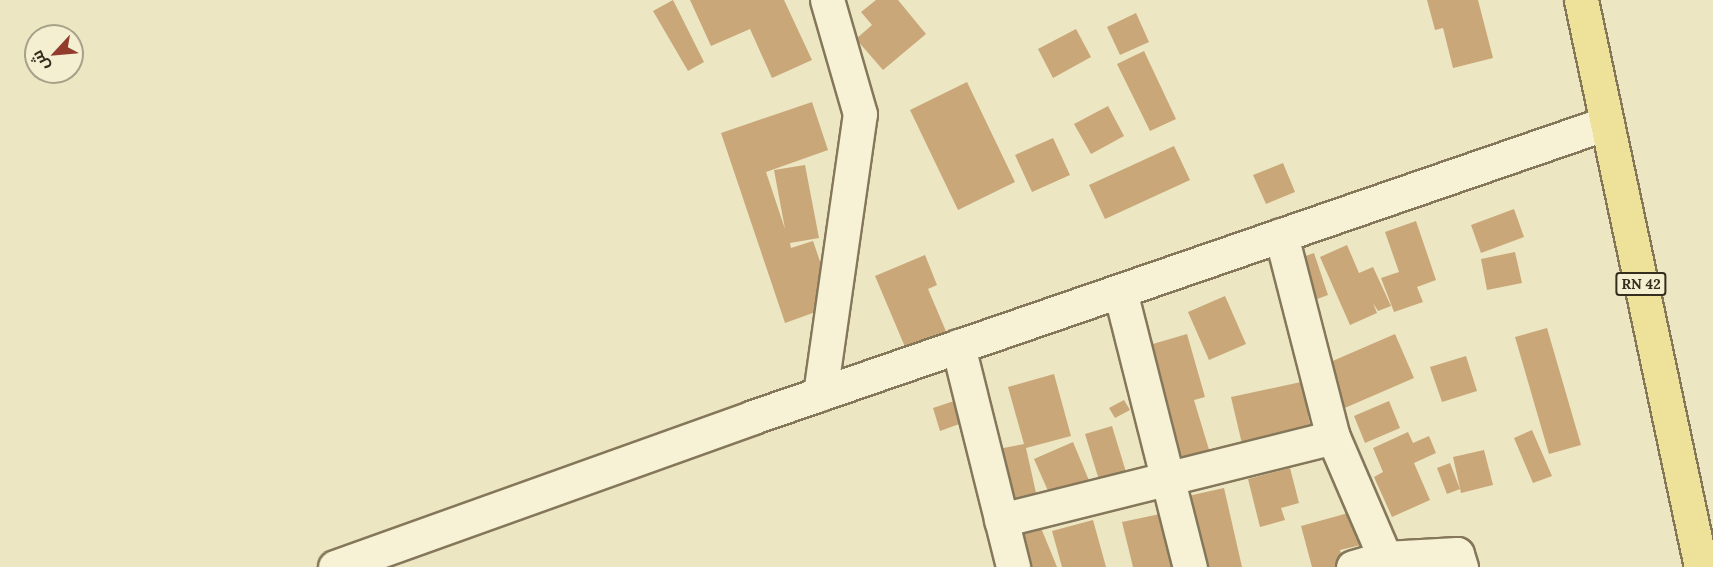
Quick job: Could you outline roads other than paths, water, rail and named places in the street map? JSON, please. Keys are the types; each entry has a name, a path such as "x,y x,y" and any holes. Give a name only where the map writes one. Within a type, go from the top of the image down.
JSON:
{"main road":[{"name":"RN 42","path":"1581,0 1701,567"}],"street":[{"path":"820,394 860,114 826,0"},
{"path":"335,567 820,394 1607,123"},
{"path":"1281,235 1333,437 1385,558"},
{"path":"1120,291 1190,567"},
{"path":"958,346 1013,567"},
{"path":"1001,520 1168,482 1333,437"},
{"path":"1353,567 1385,558 1457,554 1461,567"}]}
